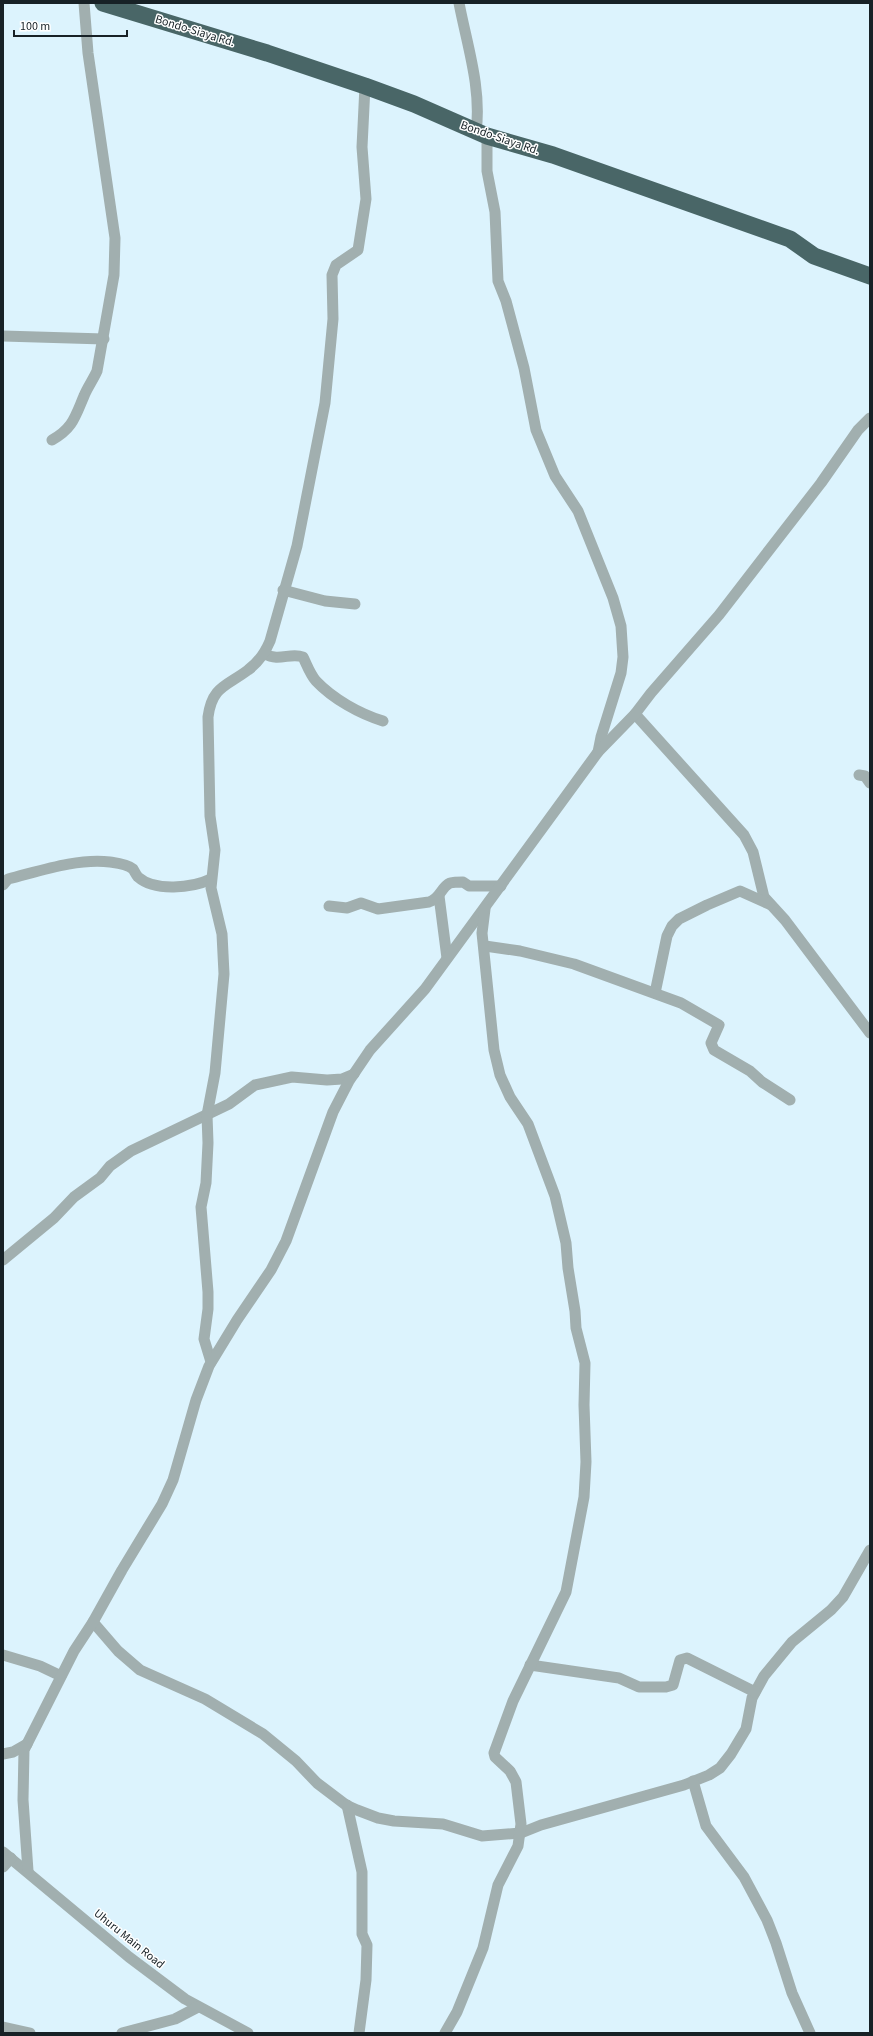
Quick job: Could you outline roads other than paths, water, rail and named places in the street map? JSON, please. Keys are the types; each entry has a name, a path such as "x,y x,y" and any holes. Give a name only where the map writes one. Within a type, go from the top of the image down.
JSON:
{"highway":[{"name":"Bondo-Siaya Rd.","path":"103,3 267,53 365,86 414,104 482,134 553,155 790,239 814,256 870,276"}],"street":[{"path":"52,440 68,428 80,410 84,394 91,385 97,371 104,339 114,275 115,238 88,53 84,3"},
{"path":"459,3 476,90 478,121 482,134 495,212 498,281 506,301 524,368 536,430 555,476 578,511 613,598 621,626 623,657 621,673 599,744 598,752"},
{"path":"211,1362 204,1339 208,1292 201,1207 208,1163 207,1116 215,1073 224,974 222,934 211,888 215,850 210,816 208,777 209,708 223,685 248,670 265,654 297,546 325,403 333,319 332,275 336,265 356,252 361,242 366,199 362,147 365,86"},
{"path":"3,336 104,339"},
{"path":"28,1871 23,1792 23,1758 27,1744 74,1651 93,1622 170,1488 196,1400 211,1362 268,1274 286,1241 333,1112 354,1074 370,1050 414,1003 598,752 635,714 651,693 719,615 821,483 858,430 870,418"},
{"path":"283,590 325,601 355,604"},
{"path":"265,654 272,658 299,655 303,657 316,681 331,694 365,715 383,721"},
{"path":"635,714 744,835 753,852 764,897 785,920 870,1033"},
{"path":"859,775 865,776 870,783"},
{"path":"3,885 8,879 91,861 112,862 126,865 132,869 138,877 150,884 190,887 211,879"},
{"path":"655,992 667,936 672,926 679,919 712,902 740,891 744,892 755,889 759,880"},
{"path":"328,906 347,908 361,903 378,909 435,901 446,886 451,883 463,882 469,886 501,886"},
{"path":"744,892 772,905"},
{"path":"440,896 447,958"},
{"path":"445,2033 457,2012 483,1948 495,1894 518,1846 521,1833 521,1818 516,1782 510,1771 495,1758 494,1753 513,1701 566,1592 584,1497 586,1462 584,1405 585,1363 576,1328 573,1293 560,1213 528,1124 510,1097 500,1075 494,1050 482,933 485,908"},
{"path":"462,939 472,938 484,944 566,961 655,992 681,1003 719,1025 711,1043 711,1048 750,1071 762,1082 790,1100"},
{"path":"3,1260 54,1218 74,1197 100,1178 110,1166 131,1151 207,1116 229,1104 247,1089 267,1082 292,1077 342,1080 354,1074"},
{"path":"93,1622 118,1651 136,1668 154,1678 205,1699 263,1734 296,1761 318,1783 347,1805 378,1818 443,1824 478,1835 521,1833 541,1825 693,1781 715,1772 731,1754 746,1729 755,1692 764,1676 792,1642 831,1610 843,1597 870,1550"},
{"path":"3,1655 40,1666 61,1676"},
{"path":"530,1665 619,1678 639,1687 666,1687 673,1685 680,1660 687,1658 755,1692"},
{"path":"3,1754 13,1752 27,1744"},
{"path":"693,1781 706,1826 744,1877 767,1920 792,1994 810,2033"},
{"path":"347,1805 362,1872 362,1934 367,1945 366,1980 359,2033"},
{"path":"3,1867 7,1855"},
{"name":"Uhuru Main Road","path":"7,1855 129,1957 185,1999 248,2033"},
{"path":"122,2033 175,2019 198,2007"},
{"path":"3,2027 30,2033"}]}
